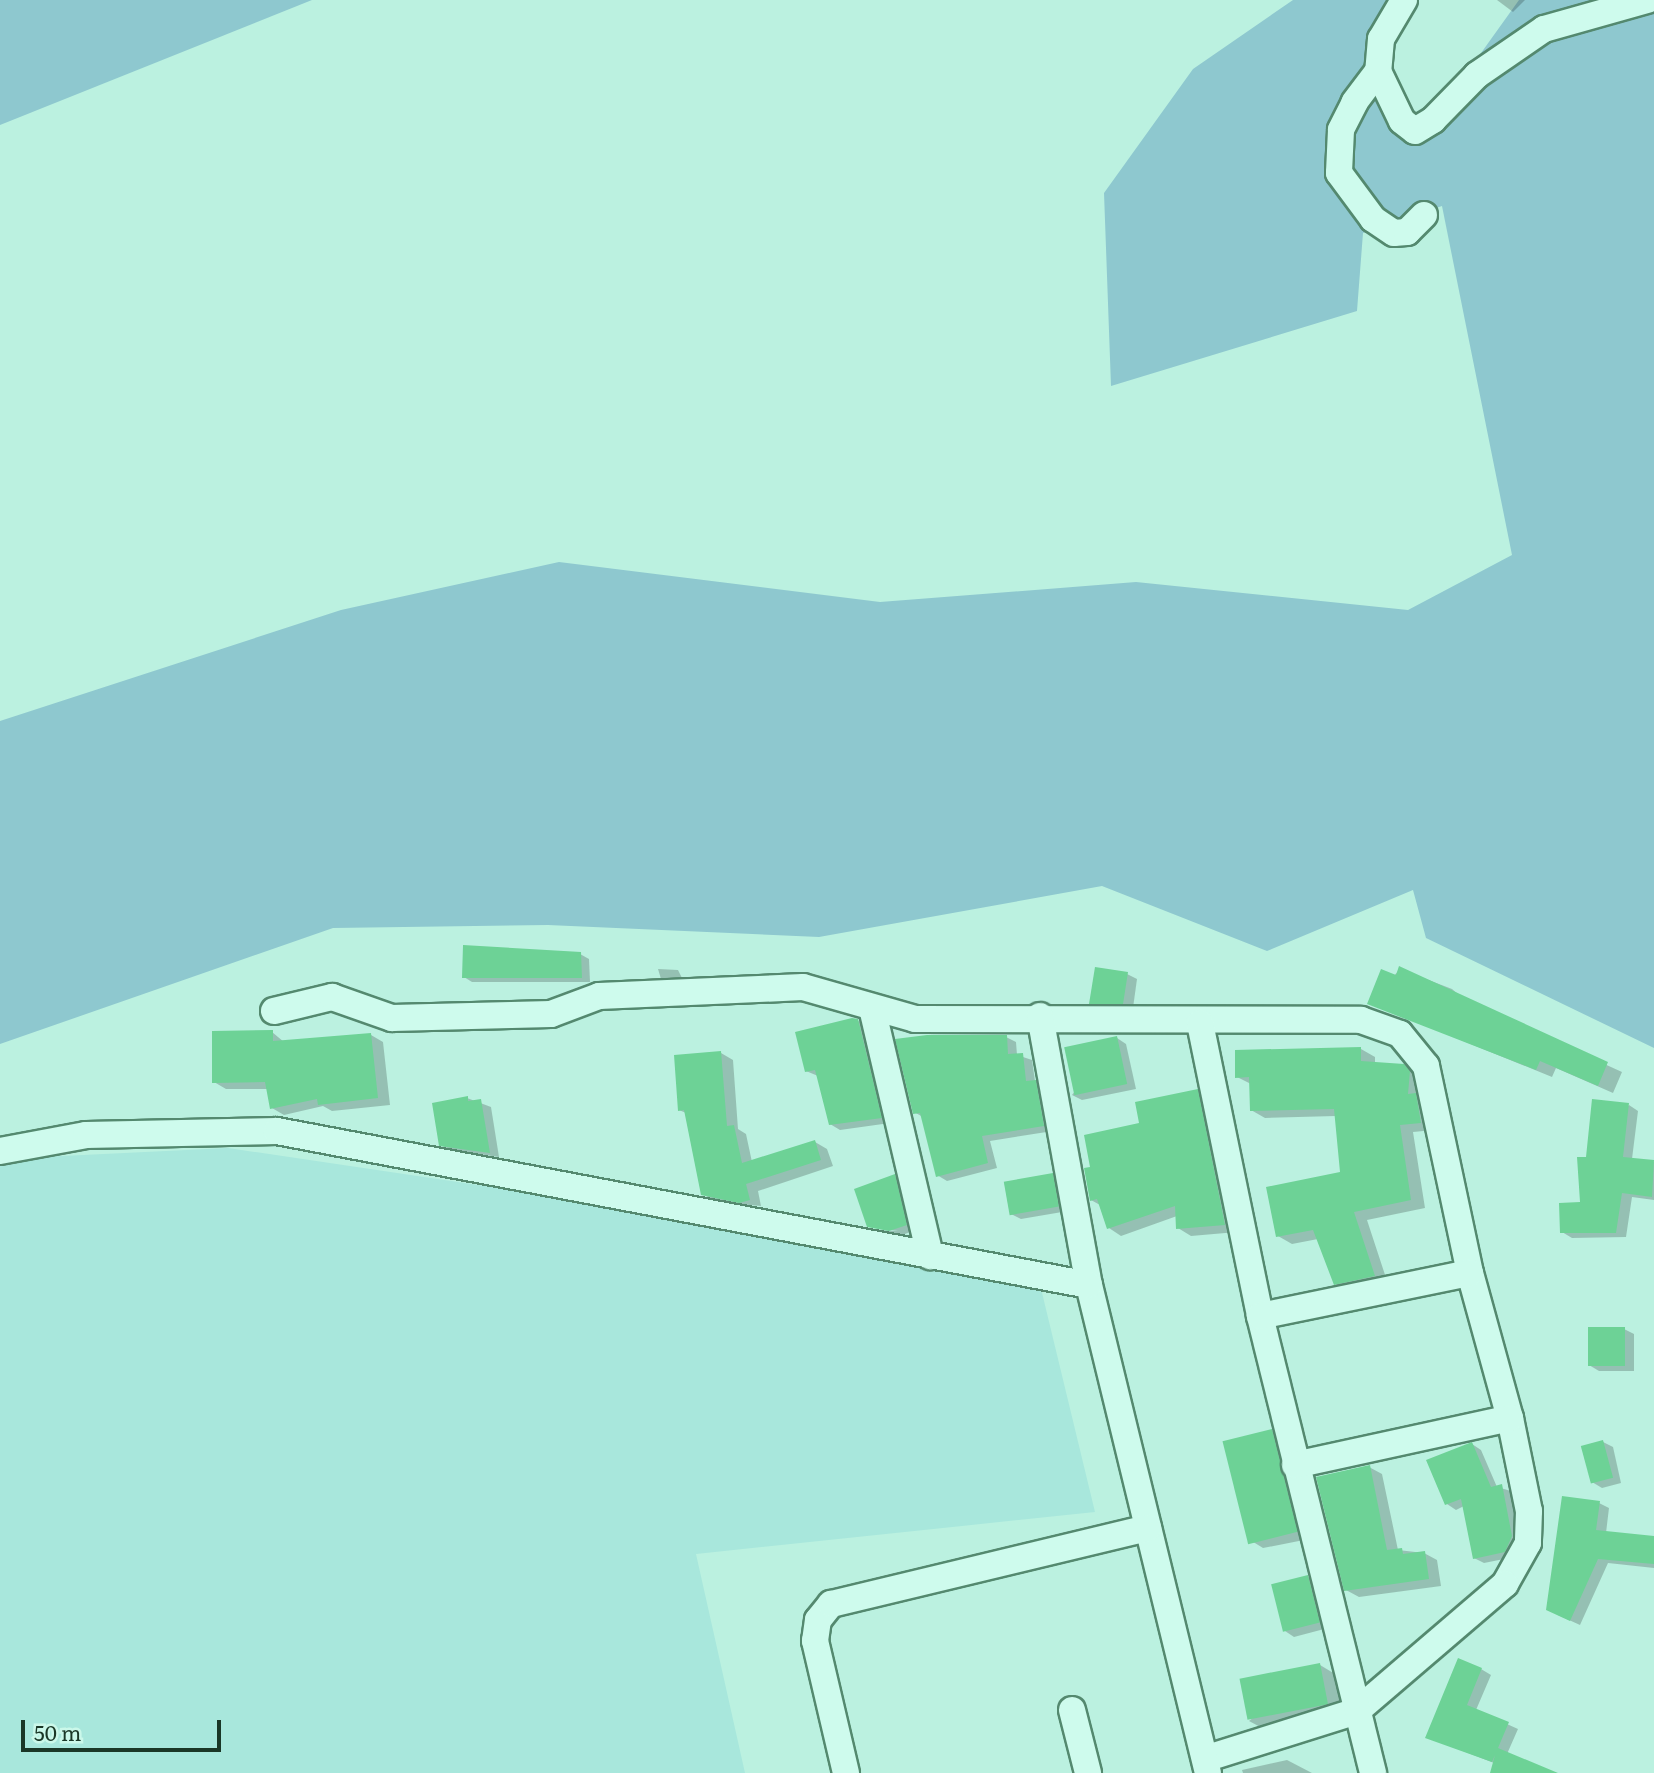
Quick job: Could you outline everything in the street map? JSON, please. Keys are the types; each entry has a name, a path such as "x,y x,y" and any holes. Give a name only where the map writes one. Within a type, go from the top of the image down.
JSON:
{"street":[{"path":"1404,0 1381,38 1378,71 1402,121 1415,131 1433,120 1477,75 1544,29 1647,0"},
{"path":"1378,71 1355,102 1341,130 1339,173 1373,219 1394,233 1407,232 1424,215"},
{"path":"274,1011 332,997 392,1018 551,1014 599,996 803,987 915,1019 1040,1016 1200,1023 1361,1020 1400,1034 1426,1066 1470,1273 1510,1418 1529,1511 1528,1543 1515,1572 1357,1711 1207,1766 1089,1285 1040,1016"},
{"path":"872,1008 930,1256"},
{"path":"1200,1023 1260,1316 1373,1773"},
{"path":"0,1150 86,1135 276,1131 1089,1285"},
{"path":"1260,1316 1470,1273"},
{"path":"1295,1465 1510,1418"},
{"path":"846,1773 815,1641 818,1620 831,1604 1148,1528"},
{"path":"1072,1710 1088,1773"}],"shaded area":[{"path":"0,0 312,0 0,125"},
{"path":"1293,0 1404,0 1381,39 1402,121 1433,120 1519,0 1654,0 1654,1048 1426,938 1413,890 1267,951 1102,886 819,937 548,925 333,928 0,1044 0,721 341,610 559,562 880,602 1136,582 1408,610 1512,555 1442,206 1363,233 1357,311 1111,386 1104,193 1193,69"},
{"path":"228,1148 931,1252 1037,1272 1095,1512 696,1554 745,1773 0,1773 0,1159"}],"building":[{"path":"463,945 581,952 582,978 462,978"},
{"path":"1399,966 1608,1062 1598,1086 1540,1061 1536,1070 1367,1004 1381,969 1396,975"},
{"path":"1095,967 1128,972 1123,1004 1089,1004"},
{"path":"852,1018 858,1019 882,1118 829,1125 815,1070 805,1072 795,1032"},
{"path":"273,1030 273,1041 371,1033 378,1098 318,1105 317,1099 270,1109 265,1082 212,1083 212,1031"},
{"path":"927,1035 1007,1035 1008,1054 1023,1053 1026,1081 1036,1080 1044,1126 982,1136 988,1163 936,1177 920,1113 913,1114 895,1039"},
{"path":"1117,1036 1127,1084 1074,1095 1064,1047"},
{"path":"1361,1047 1361,1061 1404,1064 1410,1071 1408,1094 1416,1093 1421,1123 1400,1125 1411,1200 1354,1212 1375,1276 1334,1285 1313,1230 1276,1237 1266,1187 1340,1172 1334,1109 1250,1111 1249,1077 1235,1078 1235,1050"},
{"path":"721,1051 727,1126 734,1125 742,1163 815,1140 821,1160 746,1184 750,1200 739,1203 701,1195 684,1110 678,1111 674,1055"},
{"path":"1198,1089 1225,1225 1176,1229 1175,1206 1107,1229 1097,1199 1090,1201 1084,1168 1090,1167 1084,1135 1139,1123 1135,1102"},
{"path":"468,1096 468,1101 481,1099 490,1153 439,1146 432,1103"},
{"path":"1592,1099 1629,1103 1623,1157 1654,1160 1652,1197 1622,1193 1616,1233 1560,1233 1559,1203 1580,1202 1577,1157 1586,1157"},
{"path":"1053,1173 1059,1206 1010,1215 1004,1182"},
{"path":"895,1174 907,1225 889,1231 867,1227 854,1189"},
{"path":"1588,1327 1625,1327 1625,1366 1588,1366"},
{"path":"1272,1429 1298,1532 1248,1544 1223,1441"},
{"path":"1603,1440 1613,1478 1591,1484 1581,1446"},
{"path":"1472,1442 1491,1487 1502,1484 1512,1536 1505,1552 1473,1559 1461,1499 1445,1505 1426,1460"},
{"path":"1370,1465 1387,1550 1402,1548 1403,1554 1425,1551 1429,1579 1344,1591 1316,1477"},
{"path":"1562,1496 1600,1501 1596,1530 1654,1536 1654,1564 1598,1559 1570,1621 1546,1610"},
{"path":"1308,1575 1320,1623 1283,1632 1271,1584"},
{"path":"1458,1658 1482,1668 1467,1705 1509,1722 1498,1748 1558,1773 1490,1773 1495,1755 1492,1762 1425,1738"},
{"path":"1320,1663 1328,1704 1248,1720 1240,1679"}]}
